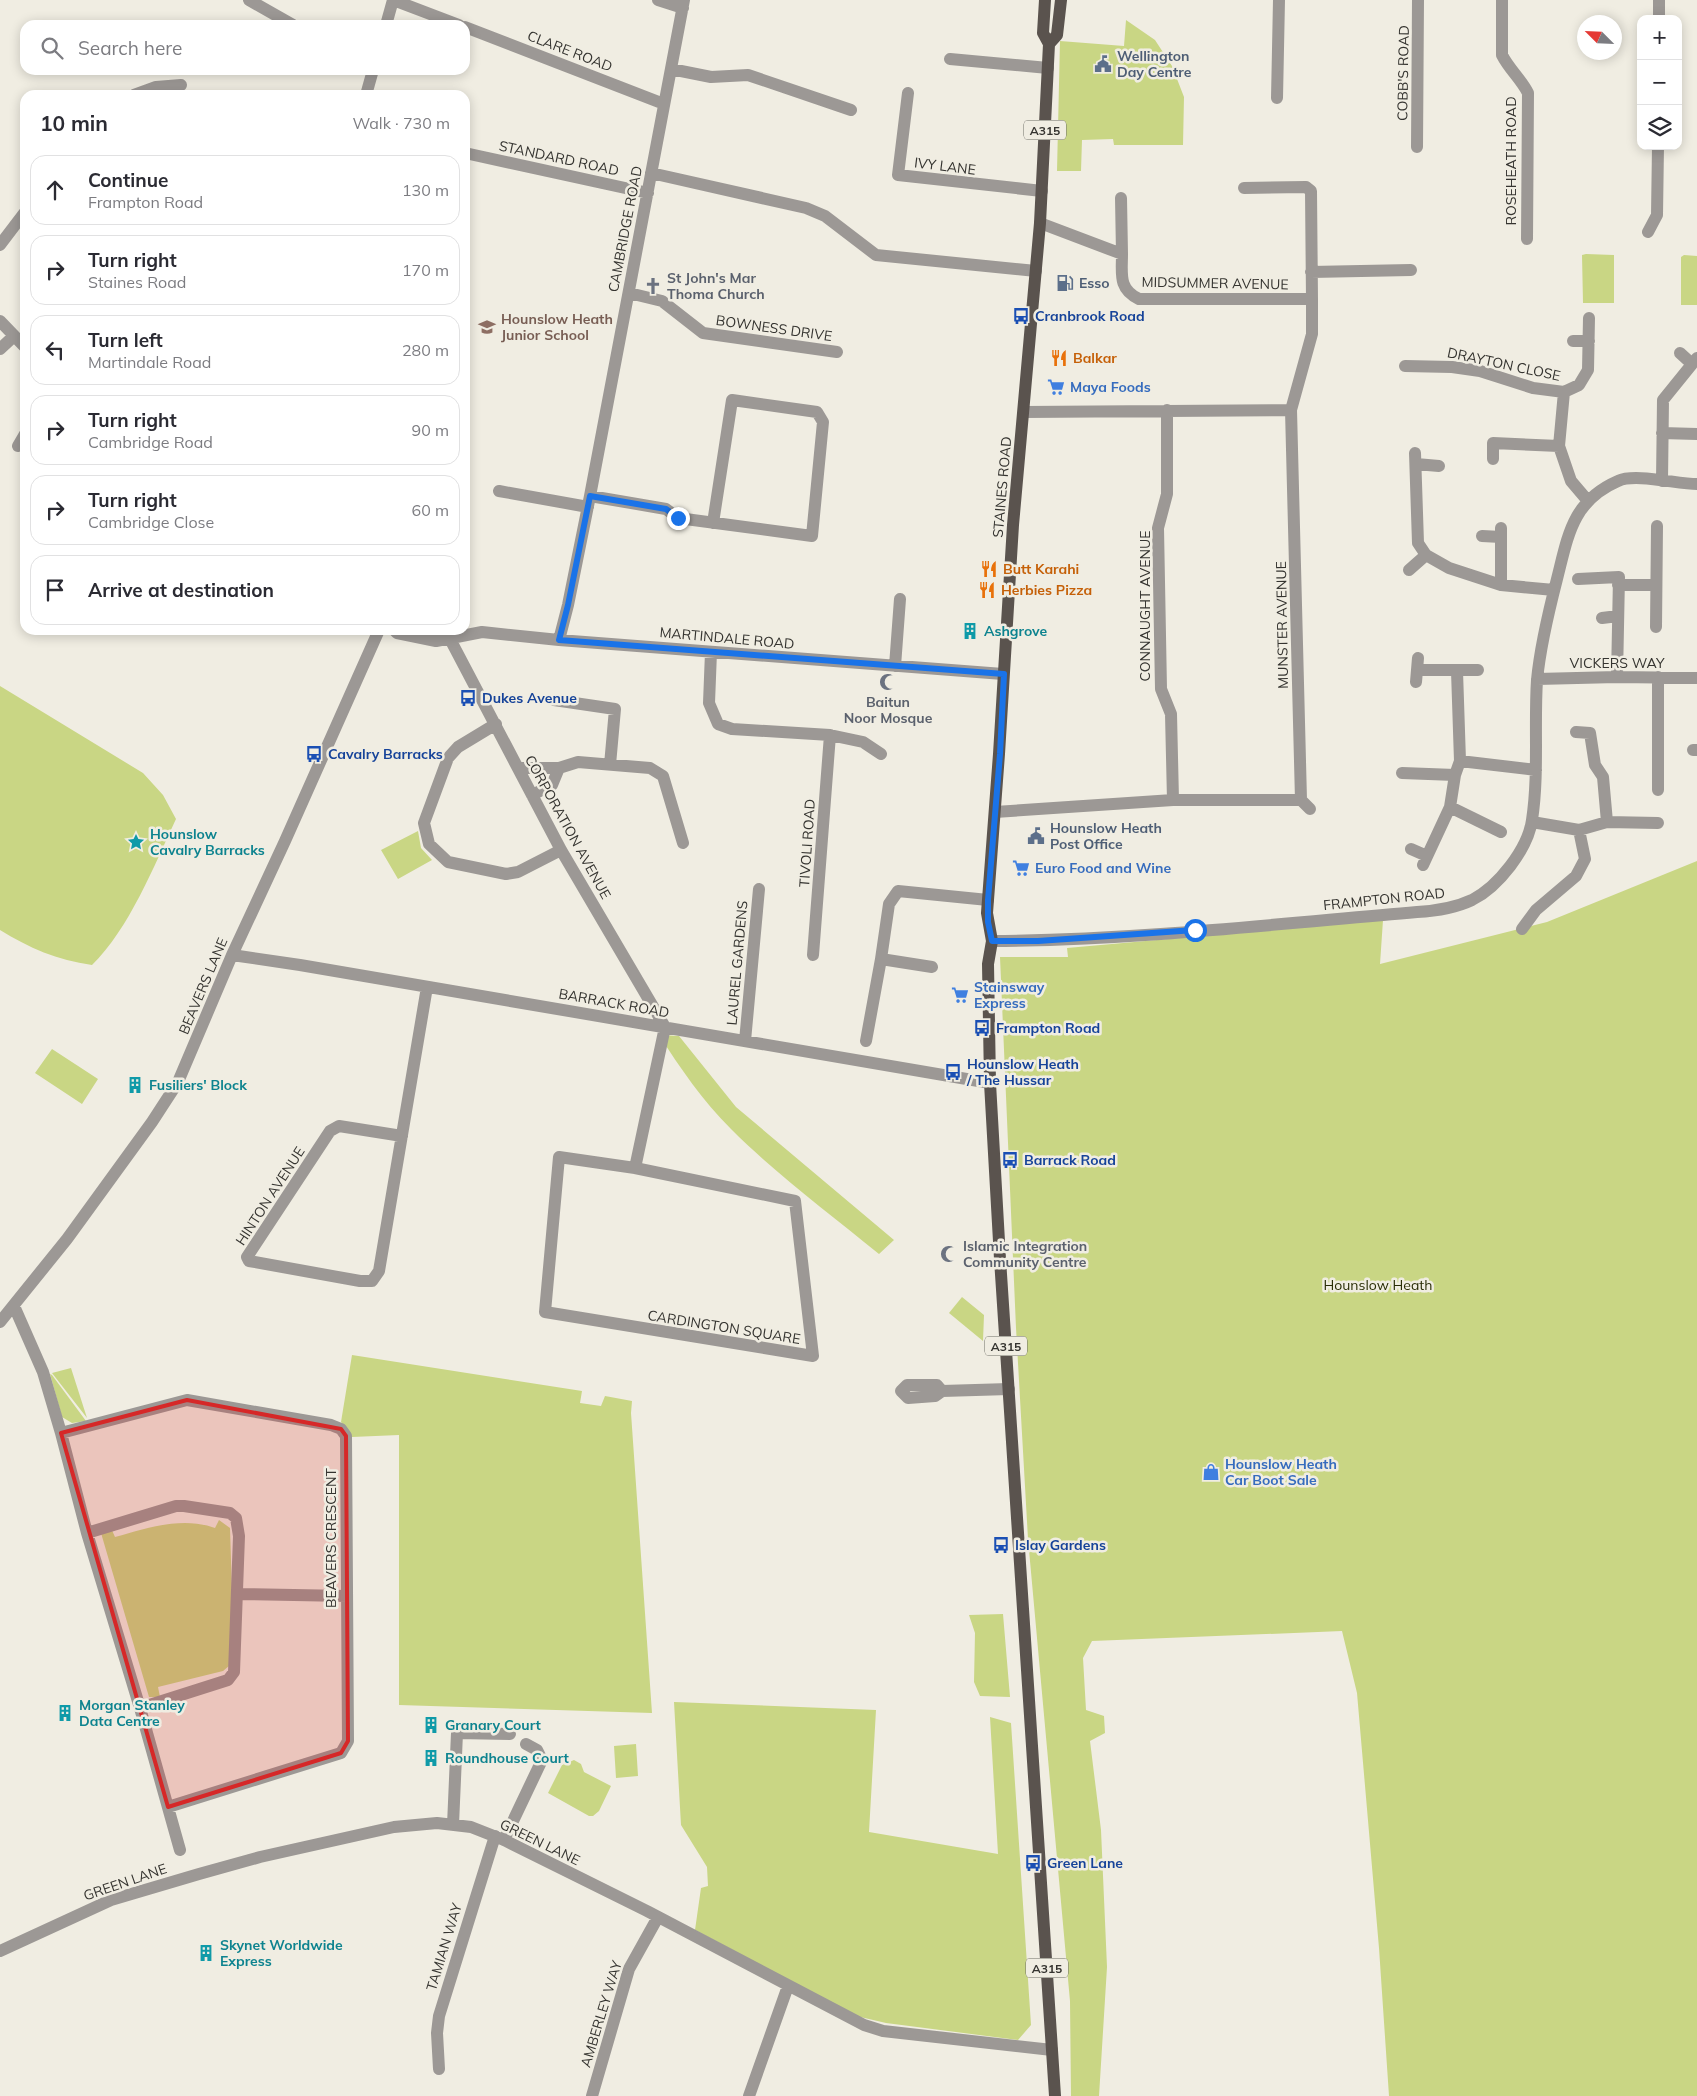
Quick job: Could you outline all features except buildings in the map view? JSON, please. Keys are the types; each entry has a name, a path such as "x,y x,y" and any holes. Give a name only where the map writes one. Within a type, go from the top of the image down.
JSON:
{"main road":[{"name":"STAINES ROAD","path":"990,1083 988,964 992,941 988,922 988,900 1013,525 1040,223 1048,68 1047,41 1043,33 1045,0"},
{"path":"1047,41 1053,0"},
{"name":"STAINES ROAD","path":"1047,41 1057,35 1061,0"},
{"name":"A315","path":"990,1083 1055,2096"}],"street":[{"path":"248,0 284,20"},
{"path":"387,20 392,0 446,20"},
{"path":"658,0 683,4"},
{"path":"1277,98 1279,0"},
{"name":"COBB'S ROAD","path":"1417,146 1418,0"},
{"name":"ROSEHEATH ROAD","path":"1502,0 1502,55 1528,93 1526,239"},
{"path":"1659,0 1659,15"},
{"name":"CAMBRIDGE ROAD","path":"559,640 589,502 683,4"},
{"name":"CLARE ROAD","path":"470,29 664,104"},
{"path":"950,59 1048,68"},
{"path":"671,69 711,77 748,75 851,110"},
{"path":"367,90 372,75"},
{"path":"148,90 181,84"},
{"name":"IVY LANE","path":"908,93 898,175 1042,191"},
{"path":"1648,232 1657,215 1658,150"},
{"name":"STANDARD ROAD","path":"470,154 648,193"},
{"path":"651,172 806,208 825,216 876,255 1036,271"},
{"path":"1024,412 1291,410 1312,334 1311,191 1306,187 1244,188"},
{"name":"MIDSUMMER AVENUE","path":"1120,198 1122,282 1128,294 1139,299 1312,299"},
{"path":"0,245 20,219"},
{"path":"1040,223 1122,254"},
{"path":"1312,272 1411,270"},
{"name":"BOWNESS DRIVE","path":"629,293 662,301 703,332 837,352"},
{"name":"DRAYTON CLOSE","path":"1405,366 1445,365 1480,371 1533,388 1564,392 1579,385 1588,370 1589,318"},
{"path":"0,321 20,342"},
{"path":"0,349 14,336"},
{"path":"1573,341 1589,341"},
{"path":"1662,481 1663,400 1695,361 1680,353"},
{"path":"1564,392 1559,446 1571,481 1588,501"},
{"path":"499,491 666,509 678,518 712,523 812,536 823,422 817,412 732,400 712,523"},
{"name":"CONNAUGHT AVENUE","path":"1167,410 1167,494 1158,528 1160,670 1161,688 1171,714 1173,800"},
{"name":"MUNSTER AVENUE","path":"994,812 1173,800 1305,804 1291,410"},
{"path":"1662,433 1697,434"},
{"path":"1492,459 1493,438 1559,446"},
{"path":"1439,466 1416,458 1418,543 1426,555 1450,568 1501,585 1554,590"},
{"name":"FRAMPTON ROAD","path":"992,941 1038,941 1417,912 1452,907 1473,899 1501,878 1520,851 1532,822 1536,770 1538,679 1561,555 1570,528 1588,501 1620,480 1697,484"},
{"path":"1656,627 1657,526"},
{"path":"1482,536 1501,533 1501,585"},
{"path":"1409,570 1426,555"},
{"path":"1578,579 1620,576 1618,585 1616,677"},
{"path":"1618,585 1656,585"},
{"path":"895,666 900,599"},
{"path":"1602,618 1618,616"},
{"name":"MARTINDALE ROAD","path":"470,633 482,632 559,640 1004,674"},
{"name":"BEAVERS LANE","path":"0,1322 66,1239 152,1122 178,1082 232,955 378,635"},
{"name":"MARTINDALE ROAD","path":"407,635 436,641 445,635"},
{"name":"CORPORATION AVENUE","path":"447,635 496,724 561,850 665,1027"},
{"path":"711,652 709,703 718,724 732,729 830,734 864,742 881,754"},
{"path":"1417,670 1478,670"},
{"path":"1411,848 1425,860 1450,807 1455,776 1460,761 1457,671"},
{"name":"VICKERS WAY","path":"1538,679 1616,677 1697,678"},
{"path":"1658,677 1658,790"},
{"path":"554,700 614,709 610,765"},
{"path":"496,724 458,747 448,758 424,823 429,844 448,862 506,874 518,872 561,850"},
{"path":"1576,732 1590,733 1595,765 1603,777 1607,822"},
{"name":"TIVOLI ROAD","path":"813,955 830,734"},
{"path":"1460,761 1536,770"},
{"path":"518,768 559,768 578,762 650,768 663,776 683,843"},
{"path":"532,795 552,785 559,768"},
{"path":"1402,773 1455,776"},
{"path":"1450,807 1501,832"},
{"path":"1532,822 1579,830 1607,822 1658,823"},
{"path":"1522,929 1536,910 1576,876 1585,859 1579,830"},
{"name":"LAUREL GARDENS","path":"745,1041 759,888"},
{"path":"866,1040 889,904 898,891 988,900"},
{"name":"BARRACK ROAD","path":"232,955 300,964 990,1083"},
{"path":"881,959 932,967"},
{"name":"HINTON AVENUE","path":"402,1136 340,1126 330,1131 247,1257 249,1261 372,1282 378,1271 402,1136 427,987"},
{"path":"635,1168 665,1027"},
{"name":"CARDINGTON SQUARE","path":"559,1157 635,1168 795,1201 812,1356 545,1312 559,1157"},
{"path":"14,1306 43,1372 87,1533 140,1708 180,1850"},
{"path":"942,1391 1009,1389"},
{"name":"BEAVERS CRESCENT","path":"61,1433 187,1400 341,1428 346,1436 348,1741 341,1753 168,1807"},
{"path":"87,1533 176,1506 192,1506 230,1513 236,1518 238,1527 238,1594 234,1672 228,1680 140,1708"},
{"path":"238,1594 347,1596"},
{"path":"453,1825 457,1733 510,1734"},
{"name":"TAMIAN WAY","path":"439,2069 437,2033 439,2016 499,1838 542,1760 537,1750 526,1744"},
{"name":"GREEN LANE","path":"0,1951 111,1900 260,1856 394,1828 437,1823 471,1827 499,1838 658,1917 864,2024 883,2031 1052,2050"},
{"name":"AMBERLEY WAY","path":"592,2096 628,1969 658,1917"},
{"path":"750,2096 788,1986"}],"highlighted area":[{"path":"187,1400 341,1429 346,1436 348,1741 341,1753 168,1807 61,1433"}],"green space":[{"path":"1126,20 1155,40 1172,66 1184,97 1183,145 1114,145 1113,139 1082,140 1081,171 1057,171 1060,41 1124,46"},
{"path":"1582,255 1614,255 1614,303 1583,303"},
{"path":"1684,255 1697,256 1697,305 1681,305 1681,257"},
{"path":"0,686 143,773 163,795 176,819 140,896 118,934 92,965 67,960 44,952 0,930"},
{"path":"418,831 421,848 432,860 398,879 381,850"},
{"name":"Hounslow Heath","path":"1697,861 1697,2096 1389,2096 1379,1948 1357,1693 1342,1631 1092,1641 1083,1658 1086,1710 1104,1716 1105,1733 1090,1741 1101,1830 1107,1967 1099,2096 1071,2096 1070,2001 1028,1539 1016,1328 1000,957 1068,957 1067,948 1383,920 1380,964 1547,922"},
{"path":"659,1035 679,1036 736,1107 894,1240 879,1254 766,1162 731,1129 701,1096"},
{"path":"52,1049 98,1079 82,1104 35,1073"},
{"path":"962,1297 984,1315 983,1341 949,1313"},
{"path":"352,1355 582,1391 580,1403 601,1406 605,1396 632,1401 631,1413 652,1713 399,1705 399,1435 352,1437 341,1422"},
{"path":"71,1368 87,1418 52,1373"},
{"path":"50,1374 86,1421 72,1423 62,1417"},
{"path":"219,1520 230,1528 232,1592 229,1666 223,1671 158,1687 160,1697 149,1697 101,1533 111,1528 115,1537 152,1527 178,1523 190,1523 215,1528"},
{"path":"1003,1614 1010,1697 980,1696 974,1682 975,1633 969,1615"},
{"path":"674,1702 876,1710 869,1832 998,1854 990,1717 1011,1723 1031,2025 1018,2040 886,2023 856,2016 695,1930 701,1888 708,1886 707,1867 681,1825"},
{"path":"636,1744 638,1776 616,1778 614,1746"},
{"path":"574,1760 581,1764 584,1772 611,1786 599,1811 593,1816 589,1816 548,1793 562,1765"}],"place":[{"name":"Wellington Day Centre","path":"1103,64"},
{"name":"Esso","path":"1065,283"},
{"name":"St John's Mar Thoma Church","path":"653,286"},
{"name":"Cranbrook Road","path":"1021,316"},
{"name":"Hounslow Heath Junior School","path":"487,327"},
{"name":"Balkar","path":"1059,358"},
{"name":"Maya Foods","path":"1056,387"},
{"name":"Butt Karahi","path":"989,569"},
{"name":"Herbies Pizza","path":"987,590"},
{"name":"Ashgrove","path":"970,631"},
{"name":"Baitun Noor Mosque","path":"888,682"},
{"name":"Dukes Avenue","path":"468,698"},
{"name":"Cavalry Barracks","path":"314,754"},
{"name":"Hounslow Heath Post Office","path":"1036,836"},
{"name":"Hounslow Cavalry Barracks","path":"136,842"},
{"name":"Euro Food and Wine","path":"1021,868"},
{"name":"Stainsway Express","path":"960,995"},
{"name":"Frampton Road","path":"982,1028"},
{"name":"Hounslow Heath / The Hussar","path":"953,1072"},
{"name":"Fusiliers' Block","path":"135,1085"},
{"name":"Barrack Road","path":"1010,1160"},
{"name":"Islamic Integration Community Centre","path":"949,1254"},
{"name":"Hounslow Heath Car Boot Sale","path":"1211,1472"},
{"name":"Islay Gardens","path":"1001,1545"},
{"name":"Morgan Stanley Data Centre","path":"65,1713"},
{"name":"Granary Court","path":"431,1725"},
{"name":"Roundhouse Court","path":"431,1758"},
{"name":"Green Lane","path":"1033,1863"},
{"name":"Skynet Worldwide Express","path":"206,1953"}],"route":[{"path":"678,518 666,509 590,496 559,640 1004,674 1000,754 987,913 992,941 1038,941 1195,930"}]}
